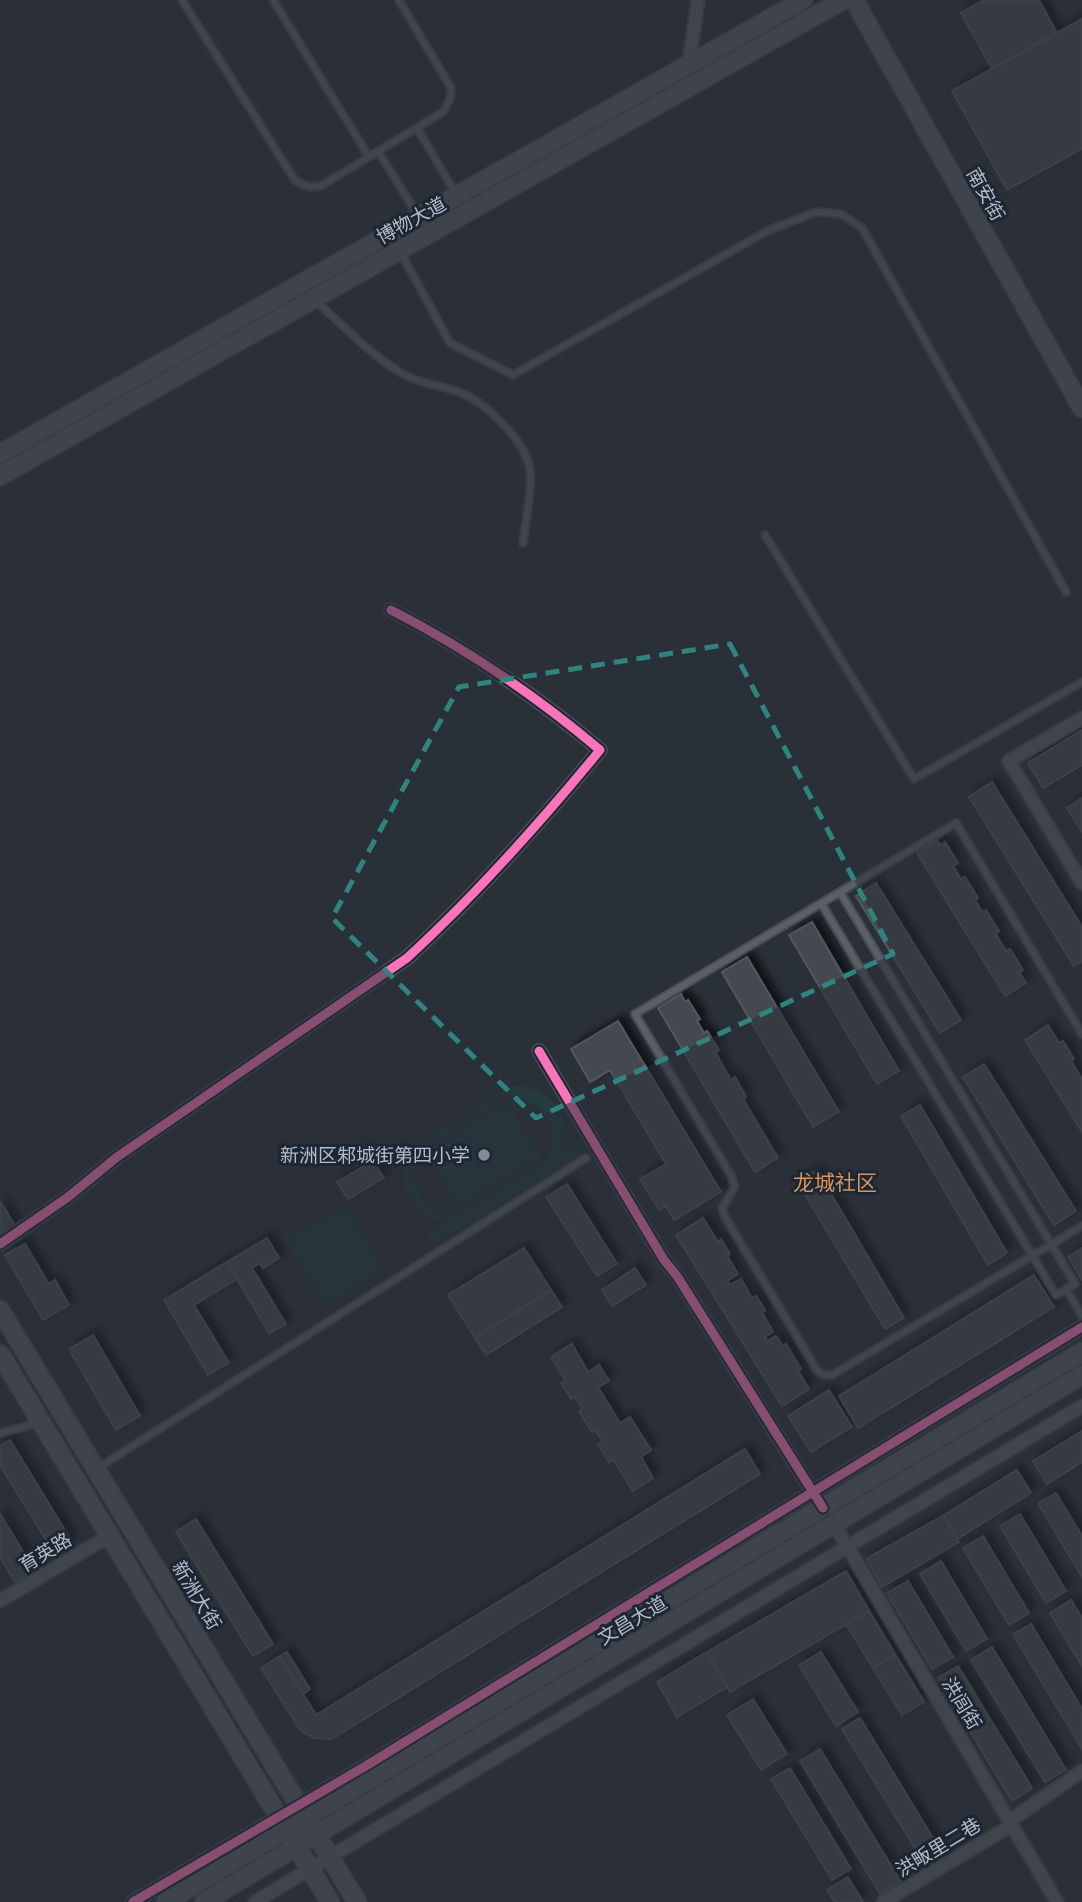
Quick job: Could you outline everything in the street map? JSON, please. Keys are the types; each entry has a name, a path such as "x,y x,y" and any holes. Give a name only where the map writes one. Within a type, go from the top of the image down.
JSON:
{"main road":[{"name":"博物大道","path":"0,454 803,0"},
{"name":"博物大道","path":"0,476 843,0"},
{"name":"南安街","path":"853,0 1082,408"},
{"name":"新洲大街","path":"0,1310 357,1902"},
{"name":"文昌大道","path":"166,1902 283,1823 822,1508 1082,1352"},
{"path":"0,1354 330,1902"},
{"name":"文昌大道","path":"204,1902 1082,1375"}],"street":[{"path":"689,64 698,0"},
{"path":"0,1244 68,1197 117,1157 407,958 436,932 542,821 600,750 496,670 391,610"},
{"path":"1082,718 1009,761 1082,883"},
{"path":"539,1051 664,1260 677,1276 822,1508"},
{"path":"302,1812 1082,1327"},
{"path":"255,1902 1082,1406"},
{"name":"洪闾街","path":"834,1524 1057,1902"},
{"name":"育英路","path":"0,1601 109,1536"},
{"name":"洪畈里二巷","path":"892,1900 1011,1823 1082,1771"},
{"path":"133,1902 283,1823"}],"lane":[{"path":"182,0 294,179 314,187 321,186 443,112 450,99 452,88 399,0"},
{"path":"273,0 369,157"},
{"path":"417,128 457,195"},
{"path":"378,151 419,217"},
{"path":"399,251 450,343 513,375 767,231 816,212 832,212 849,217 862,228 1066,592"},
{"path":"314,299 349,332 397,369 415,379 477,401 515,438 525,454 530,472 523,544"},
{"path":"765,536 914,779 1082,682"},
{"path":"1082,1034 956,823 635,1014 732,1175 735,1187 722,1208 732,1229 817,1370 823,1375 832,1375 1082,1226"},
{"path":"821,903 1056,1295 1075,1283 840,892"},
{"path":"96,1469 586,1158"},
{"path":"1066,1289 1082,1316"},
{"path":"0,1433 41,1423"}],"highlighted area":[{"path":"730,644 893,954 536,1118 332,918 459,687"}],"green space":[{"path":"510,1087 531,1089 551,1099 563,1116 566,1126 565,1149 579,1141 586,1152 434,1245 427,1234 445,1223 422,1212 407,1194 403,1172 410,1148","holes":["508,1098 520,1099 540,1109 551,1127 551,1149 546,1160 457,1214 445,1213 426,1203 420,1195 414,1175 419,1152"]},
{"path":"507,1101 541,1157 459,1207 425,1151"},
{"path":"346,1205 384,1270 325,1306 286,1240"}],"building":[{"path":"984,0 1039,0 1057,33 992,69 961,13"},
{"path":"1082,19 1082,149 1007,190 952,91"},
{"path":"1082,730 1082,765 1043,788 1028,763"},
{"path":"992,782 1082,927 1082,961 1074,966 969,797"},
{"path":"1082,798 1082,832 1067,808"},
{"path":"937,840 940,845 945,842 958,863 953,866 961,879 965,877 978,898 975,900 982,912 986,910 999,931 995,933 1006,951 1010,949 1023,970 1019,972 1026,983 1005,996 917,853"},
{"path":"876,883 961,1020 940,1033 856,896"},
{"path":"812,922 899,1071 877,1084 789,935"},
{"path":"747,957 839,1112 813,1127 722,972"},
{"path":"681,994 700,1019 697,1021 704,1033 707,1031 719,1050 715,1052 731,1080 735,1077 746,1097 743,1099 778,1158 755,1172 658,1008"},
{"path":"618,1021 721,1192 674,1220 666,1206 659,1210 640,1179 666,1164 610,1070 590,1082 571,1049"},
{"path":"1048,1025 1059,1043 1063,1041 1082,1079 1082,1132 1025,1040"},
{"path":"984,1064 1076,1211 1054,1225 963,1077"},
{"path":"920,1105 1007,1253 988,1265 901,1116"},
{"path":"373,1161 384,1178 348,1199 337,1182"},
{"path":"817,1170 904,1318 885,1329 797,1181"},
{"path":"567,1184 617,1264 597,1276 546,1197"},
{"path":"0,1201 15,1226 0,1234"},
{"path":"703,1218 718,1242 721,1239 738,1274 727,1281 730,1285 741,1279 752,1298 756,1296 765,1310 762,1313 773,1332 765,1337 767,1341 776,1336 783,1346 786,1344 801,1369 798,1371 809,1389 782,1406 676,1235"},
{"path":"267,1238 279,1258 263,1268 260,1263 252,1268 286,1324 269,1333 227,1262"},
{"path":"25,1244 49,1284 55,1280 69,1305 43,1320 5,1255"},
{"path":"524,1248 551,1290 475,1338 448,1295"},
{"path":"1082,1248 1082,1280 1068,1257"},
{"path":"227,1262 237,1279 194,1305 229,1363 208,1375 164,1300"},
{"path":"635,1268 646,1285 612,1306 602,1290"},
{"path":"1034,1275 1054,1307 858,1428 839,1396"},
{"path":"551,1290 562,1307 486,1355 475,1338"},
{"path":"93,1335 140,1416 116,1430 69,1349"},
{"path":"572,1344 588,1372 599,1365 609,1381 598,1387 620,1423 630,1417 651,1450 641,1457 653,1478 633,1491 613,1459 609,1462 598,1444 603,1442 595,1430 592,1432 579,1411 582,1409 575,1397 571,1399 561,1383 565,1380 551,1357"},
{"path":"829,1390 852,1427 811,1452 788,1416"},
{"path":"1082,1431 1082,1462 1047,1484 1033,1461"},
{"path":"10,1440 72,1542 54,1553 0,1465 0,1446"},
{"path":"745,1449 760,1474 332,1739 314,1738 300,1730 261,1668 280,1656 316,1715"},
{"path":"1017,1470 1031,1493 957,1539 944,1515"},
{"path":"1056,1493 1082,1536 1082,1577 1038,1503"},
{"path":"0,1514 35,1571 15,1582 0,1557"},
{"path":"1020,1514 1066,1591 1046,1603 1000,1526"},
{"path":"944,1515 959,1542 882,1587 866,1559"},
{"path":"196,1519 273,1644 253,1656 176,1532"},
{"path":"983,1536 1029,1613 1009,1625 963,1548"},
{"path":"941,1561 987,1639 966,1651 920,1574"},
{"path":"846,1571 869,1611 730,1692 707,1652"},
{"path":"908,1581 953,1657 932,1669 887,1593"},
{"path":"1071,1600 1082,1618 1082,1666 1050,1613"},
{"path":"869,1611 895,1654 873,1668 846,1624"},
{"path":"1031,1624 1082,1709 1082,1749 1013,1634"},
{"path":"992,1647 1066,1770 1045,1782 971,1660"},
{"path":"287,1652 310,1689 303,1694 280,1656"},
{"path":"707,1652 727,1687 677,1717 657,1682"},
{"path":"821,1652 858,1712 836,1726 799,1665"},
{"path":"895,1654 924,1702 902,1715 873,1668"},
{"path":"958,1666 1032,1788 1012,1801 938,1678"},
{"path":"753,1699 787,1754 761,1770 727,1715"},
{"path":"860,1718 945,1858 927,1868 842,1729"},
{"path":"820,1749 901,1882 880,1894 800,1761"},
{"path":"790,1768 851,1869 832,1880 771,1779"},
{"path":"848,1877 863,1902 835,1902 827,1890"}],"cycle path":[{"path":"0,1244 68,1197 117,1157 407,958 507,857 600,750 551,710 500,674 391,610"},
{"path":"539,1051 664,1260 677,1276 823,1508"},
{"path":"133,1902 364,1767 1082,1327"}],"place":[{"name":"新洲区邾城街第四小学","path":"484,1155"}],"district":[{"name":"龙城社区","path":"835,1183"}]}
